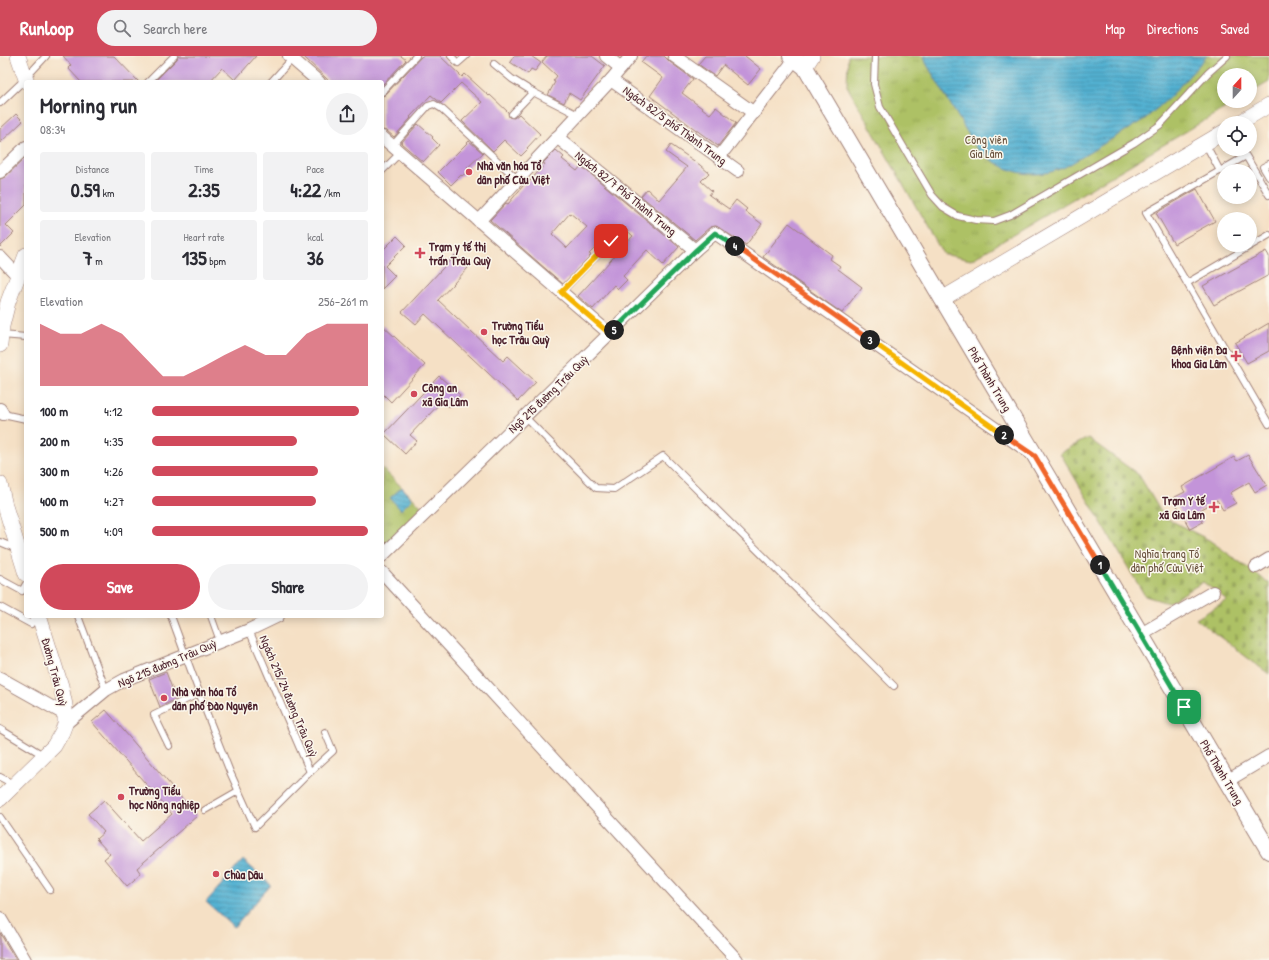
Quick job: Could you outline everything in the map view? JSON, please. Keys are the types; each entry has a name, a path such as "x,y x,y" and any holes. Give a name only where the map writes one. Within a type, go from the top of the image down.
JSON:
{"main road":[{"name":"Phố Thành Trung","path":"801,59 1227,781 1268,846"}],"street":[{"path":"18,56 26,80"},
{"path":"606,56 621,68"},
{"path":"478,221 611,80 631,56"},
{"path":"674,56 754,113"},
{"path":"292,57 317,80"},
{"path":"719,157 754,113 801,59"},
{"name":"Ngách 82/5 phố Thành Trung","path":"611,80 738,171"},
{"path":"1251,116 1269,105"},
{"path":"942,299 1217,136"},
{"name":"Ngách 82/7 Phố Thành Trung","path":"557,137 696,250"},
{"path":"384,139 610,334"},
{"path":"0,172 24,149"},
{"name":"Ngõ 215 đường Trâu Quỳ","path":"384,554 715,233 1035,456"},
{"path":"0,257 18,276"},
{"path":"1,332 8,302 24,260"},
{"path":"1,489 24,568"},
{"path":"1256,567 1269,560"},
{"path":"384,574 737,960"},
{"path":"1140,634 1213,592"},
{"name":"Đường Trâu Quỳ","path":"0,799 44,756 58,739 65,719 65,706 61,686 40,618"},
{"name":"Ngõ 215 đường Trâu Quỳ","path":"65,719 106,690 124,680 220,642 274,618"},
{"path":"0,678 65,719"},
{"path":"1227,781 1269,756"},
{"path":"0,918 24,960"}],"lane":[{"path":"26,80 46,56"},
{"path":"150,80 174,56"},
{"path":"384,90 416,56"},
{"path":"451,56 458,63 466,56"},
{"path":"875,56 874,84 880,106 932,195 943,207 958,216 976,220 994,221 1010,215 1134,143 1160,125 1208,73 1227,56"},
{"path":"273,80 292,57"},
{"path":"494,64 533,92 578,115"},
{"path":"0,103 24,82"},
{"path":"512,114 533,92"},
{"path":"384,168 425,109 434,104 442,109 517,179"},
{"path":"1205,143 1217,165"},
{"path":"1232,164 1246,156 1251,164"},
{"path":"1269,164 1264,167 1269,177"},
{"path":"1217,173 1146,214 1269,424"},
{"path":"1257,175 1269,195"},
{"path":"1187,283 1269,235"},
{"path":"561,292 611,241"},
{"path":"1,332 24,337"},
{"path":"2,412 24,418"},
{"path":"525,417 596,488 614,489 663,456 894,686"},
{"path":"0,542 18,549"},
{"path":"0,579 22,591 24,588"},
{"path":"0,607 31,624 34,618"},
{"path":"79,618 106,690"},
{"path":"172,618 238,791 255,827 333,751 325,732"},
{"path":"212,618 220,642"},
{"name":"Ngách 215/24 đường Trâu Quỳ","path":"248,630 310,772"},
{"path":"169,746 154,715 200,693"},
{"path":"0,729 44,756"},
{"path":"0,777 14,785"},
{"path":"205,810 238,791"},
{"path":"0,817 50,890"}],"green space":[{"name":"Công viên Gia Lâm","path":"848,56 1269,56 1269,82 1257,89 1257,68 1217,68 1217,108 1225,108 971,260 943,254 847,86"},
{"name":"Nghĩa trang Tổ dân phố Cửu Việt","path":"1088,438 1139,475 1164,517 1209,540 1269,583 1269,674 1196,619 1227,600 1203,582 1168,603 1145,596 1060,453"},
{"path":"384,470 422,507 384,545"}],"water":[{"path":"924,56 1207,56 1170,97 1145,119 1067,166 1055,171 1031,174 1009,169 998,164 977,149 926,63"},
{"path":"402,487 412,499 401,510 390,498"},
{"path":"243,860 271,885 234,927 206,902"}],"building":[{"path":"63,56 114,56 137,80 79,80 68,68 71,65"},
{"path":"178,56 256,56 235,80 222,68 211,80 156,80 177,59"},
{"path":"303,56 401,56 406,60 384,83 384,80 328,80"},
{"path":"422,56 440,56 462,77 465,74 489,96 490,95 508,112 509,117 514,118 519,114 540,134 521,156 504,140 493,151 462,121 482,102 461,83 441,103 431,95 410,117 411,118 394,137 384,130 385,95"},
{"path":"514,56 531,56 541,63 535,71 531,69 528,74 510,62"},
{"path":"547,56 592,56 605,66 580,100 569,93 564,103 548,95 555,82 553,81 557,76 542,62"},
{"path":"646,56 664,56 693,79 682,93 710,114 716,107 736,123 718,146 650,96 663,78 641,62"},
{"path":"705,56 745,56 761,69 748,85 723,65 715,76 698,64"},
{"path":"16,114 23,121 0,143 0,129"},
{"path":"418,124 433,137 432,138 439,145 423,162 401,143"},
{"path":"469,141 483,153 467,168 469,170 462,176 461,175 451,185 438,172"},
{"path":"671,145 709,173 701,181 712,191 709,195 729,209 736,200 747,209 745,211 762,224 746,245 716,226 710,227 695,240 641,196 647,189 659,200 687,167 666,152"},
{"path":"556,150 564,157 562,159 577,171 581,166 679,247 663,265 647,250 623,276 627,280 618,289 614,285 593,309 578,296 633,236 622,226 612,237 606,237 563,284 490,220 506,203 508,204 528,180 530,181 545,164 543,163","holes":["570,213 587,227 567,248 552,234"]},
{"path":"24,159 24,207 6,225 14,233 0,247 0,179 5,177"},
{"path":"1197,189 1215,221 1174,244 1156,213"},
{"path":"789,223 832,255 830,259 840,266 838,269 862,287 842,313 763,257"},
{"path":"397,236 406,245 385,266 395,276 384,287 384,249"},
{"path":"1266,251 1269,256 1269,275 1214,305 1203,286"},
{"path":"455,255 468,268 438,300 503,361 508,356 536,382 518,401 425,314 416,324 402,312"},
{"path":"1269,323 1269,351 1247,363 1235,343"},
{"path":"384,327 425,365 391,402 384,395"},
{"path":"439,376 460,395 449,407 442,401 410,435 417,441 405,454 384,434"},
{"path":"1248,455 1267,485 1255,492 1249,482 1230,493 1236,503 1223,510 1217,500 1197,512 1203,522 1190,529 1173,498 1185,492 1182,487 1234,457 1237,461"},
{"path":"166,672 176,699 160,707 149,679"},
{"path":"106,710 197,816 137,868 141,874 127,886 104,859 110,854 96,839 104,832 88,814 104,800 141,841 172,814 92,722"},
{"path":"0,933 16,960 0,960"}],"place":[{"name":"Nhà văn hóa Tổ dân phố Cửu Việt","path":"469,172"},
{"name":"Trạm y tế thị trấn Trâu Quỳ","path":"420,253"},
{"name":"Trường Tiểu học Trâu Quỳ","path":"484,332"},
{"name":"Bệnh viện Đa khoa Gia Lâm","path":"1236,356"},
{"name":"Công an xã Gia Lâm","path":"414,394"},
{"name":"Trạm Y tế xã Gia Lâm","path":"1214,507"},
{"name":"Nhà văn hóa Tổ dân phố Đào Nguyên","path":"164,698"},
{"name":"Trường Tiểu học Nông nghiệp","path":"121,797"},
{"name":"Chùa Dâu","path":"216,874"}],"route":[{"path":"611,241 561,292 610,334 715,233 1035,456 1184,707"}]}
